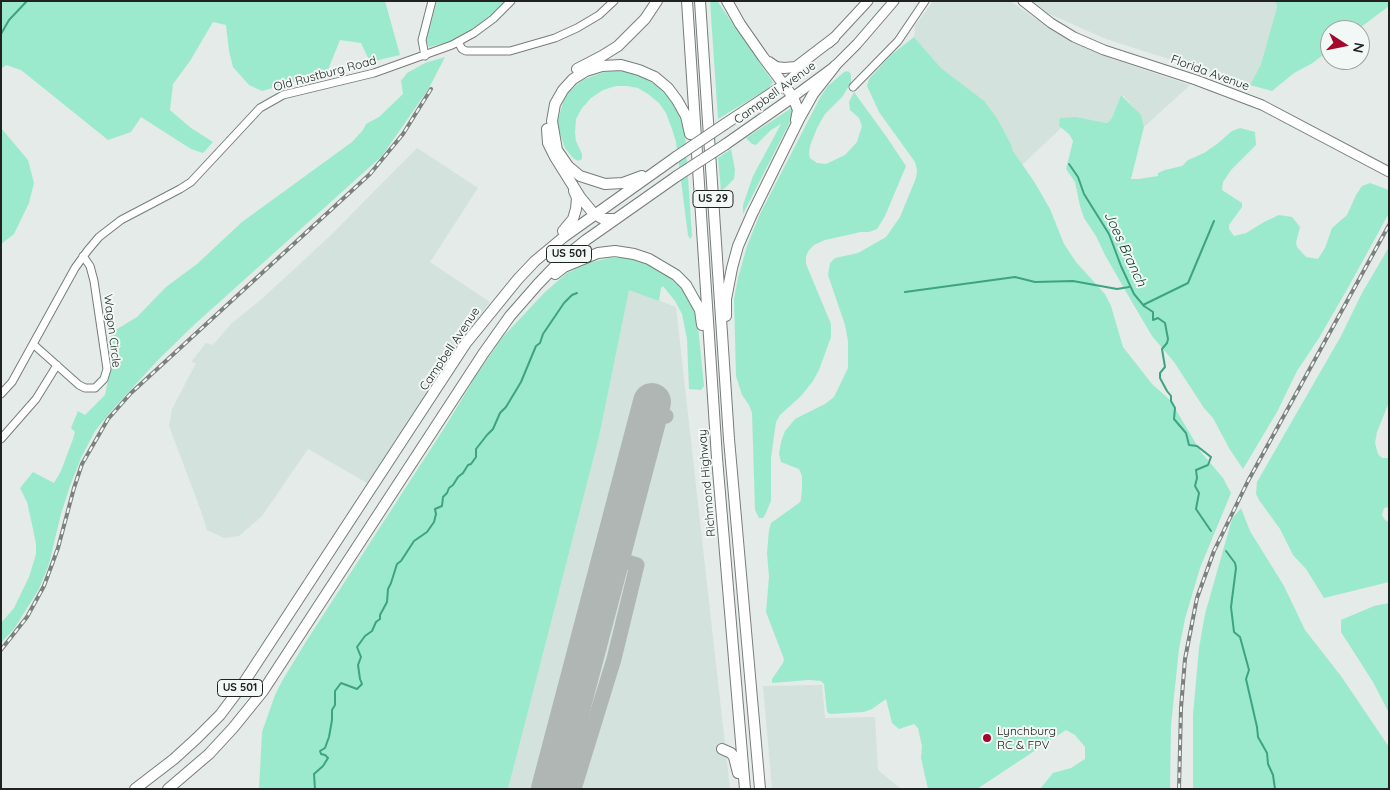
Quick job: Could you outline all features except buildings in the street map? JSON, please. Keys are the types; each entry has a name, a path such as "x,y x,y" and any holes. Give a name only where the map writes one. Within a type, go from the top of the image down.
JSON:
{"highway":[{"name":"US 501","path":"536,261 573,219 576,209 577,198 571,183 554,158 548,143 547,109 554,93 569,74 602,56 634,32 658,1"},
{"name":"US 29","path":"687,1 698,174"},
{"name":"US 29","path":"700,1 726,396"},
{"path":"727,1 740,24 763,57 794,97 798,110 797,117 781,155"},
{"path":"763,57 776,67 796,67 834,38"},
{"path":"664,166 632,180 614,184 594,182 580,176 568,166 557,150 554,137 552,121 556,104 563,90 573,79 586,71 602,66 622,65 655,77 678,100 686,116 698,174"},
{"path":"726,396 726,306 732,268 738,246 781,155 813,94 835,66"},
{"name":"Campbell Avenue","path":"136,789 197,738 220,715 241,687 466,343 518,279 536,261 594,214 784,84"},
{"name":"Campbell Avenue","path":"168,789 209,754 263,691 483,354 510,316 538,284 560,261 586,240 794,97"},
{"name":"Richmond Highway","path":"698,174 710,365 745,789"},
{"path":"571,183 594,214 602,219 615,219"},
{"path":"510,316 564,267 598,253 614,251 634,254 663,266 686,285 700,310 704,344 710,365"},
{"name":"Richmond Highway","path":"726,396 760,789"},
{"path":"739,789 736,761 731,753 722,749 736,740 740,721"}],"main road":[{"name":"Campbell Avenue","path":"784,84 812,60 868,1"},
{"name":"Campbell Avenue","path":"794,97 835,66 857,44 894,1"},
{"name":"Florida Avenue","path":"1023,1 1051,23 1074,37 1104,50 1196,80 1262,105 1389,172"}],"street":[{"path":"426,56 422,40 432,1"},
{"name":"Old Rustburg Road","path":"1,394 12,382 83,256 99,237 121,220 191,182 252,115 273,100 288,94 374,73 426,56 458,42 493,19 511,1"},
{"path":"458,42 462,49 466,51 510,51 555,38 577,28 599,15 614,1"},
{"path":"853,87 898,40 925,1"},
{"name":"Wagon Circle","path":"33,344 73,381 85,388 97,387 106,376 107,369 94,281 90,266 83,256"},
{"path":"2,436 36,399 57,365"}],"shaded area":[{"path":"933,1 1010,1 1056,33 1112,59 1190,85 1144,127 1140,115 1121,95 1112,118 1107,123 1076,117 1059,126 1061,128 1022,165 997,118 984,102 941,68 914,37 915,26"},
{"path":"1033,1 1273,1 1277,7 1261,64 1250,85 1106,39 1045,12"},
{"path":"417,148 478,188 430,262 490,302 469,330 445,369 367,483 308,449 262,516 239,536 224,538 207,530 169,426 172,409 196,363 191,362 206,343 213,345 231,324 264,297 331,235"},
{"path":"629,289 676,307 730,789 508,789 599,437"},
{"path":"822,685 825,718 875,717 878,770 901,789 772,789 763,686"}],"green space":[{"path":"1,1 385,1 400,55 370,62 361,43 340,40 327,72 262,91 249,85 233,67 226,25 213,22 190,61 173,84 170,110 191,128 213,142 203,153 191,149 141,117 131,132 108,140 21,70 6,65 1,69"},
{"path":"437,1 506,1 463,36 454,41 429,47 426,40"},
{"path":"710,1 718,2 773,82 769,88 718,119"},
{"path":"1273,1 1389,1 1389,6 1370,20 1320,20 1320,57 1294,73 1272,91 1250,85 1261,64 1277,7"},
{"path":"914,37 941,68 984,101 997,118 1013,151 1050,209 1064,244 1076,262 1105,294 1111,306 1123,347 1152,384 1170,400 1201,452 1223,478 1231,493 1200,568 1185,619 1179,649 1171,725 1170,789 1040,789 1053,773 1071,768 1085,759 1085,747 1075,735 1066,730 977,789 928,789 921,758 922,746 918,728 914,724 899,729 892,723 886,699 864,712 830,714 827,712 824,684 821,681 772,683 772,679 784,659 766,612 769,577 767,553 769,530 771,523 799,503 802,488 802,476 799,469 781,462 779,454 781,442 785,431 795,419 825,404 834,397 848,368 848,341 845,325 828,275 830,263 835,258 858,253 886,237 900,217 916,178 915,162 879,112 867,86 869,79 891,55"},
{"path":"445,57 429,88 382,156 195,324 158,360 95,431 81,458 70,486 49,564 39,589 14,629 1,643 1,623 14,608 29,577 36,554 36,544 27,502 20,488 33,472 54,483 61,471 73,439 75,432 71,428 78,411 85,415 105,395 113,357 108,346 112,332 137,317 166,287 197,264 242,222 352,142 366,124 379,117 403,94 401,81 407,73 425,63"},
{"path":"627,71 654,84 668,96 679,112 684,124 685,133 692,236 690,239 676,142 666,113 659,103 648,94 638,88 627,86 616,86 603,90 591,98 582,108 576,119 576,141 582,154 582,159 578,161 573,158 565,148 557,124 563,102 568,93 582,80 604,72"},
{"path":"848,71 851,74 851,82 843,96 825,114 817,128 810,146 810,158 817,163 826,164 845,155 857,142 862,126 859,118 850,110 849,102 854,92 906,166 885,216 877,229 825,240 814,245 806,256 806,264 831,324 831,337 813,381 801,396 780,415 776,422 771,458 771,501 763,518 759,518 755,510 752,413 742,395 736,376 734,299 738,278 747,246 760,214 821,96 828,86 844,72"},
{"path":"1121,95 1141,115 1144,127 1131,179 1158,176 1158,173 1165,170 1182,166 1188,160 1204,153 1217,144 1232,131 1240,128 1255,132 1256,145 1231,170 1223,182 1222,190 1242,203 1242,207 1229,225 1229,229 1234,236 1246,233 1279,215 1292,217 1300,227 1296,243 1297,247 1306,257 1318,259 1325,248 1332,228 1347,215 1362,186 1370,183 1389,190 1389,213 1319,338 1297,371 1277,412 1243,469 1213,418 1204,408 1174,362 1152,336 1084,218 1075,182 1066,169 1073,141 1069,134 1059,126 1060,118 1076,117 1107,123 1112,118"},
{"path":"793,107 793,116 743,214 743,205 753,176 781,124 771,130 756,145 746,138"},
{"path":"1,128 28,160 34,183 29,203 14,234 1,244"},
{"path":"731,149 735,170 734,179 721,191 718,158"},
{"path":"1389,247 1389,402 1377,432 1375,443 1378,454 1382,458 1389,458 1389,507 1384,508 1382,515 1389,522 1389,582 1324,598 1306,569 1293,555 1280,529 1259,500 1256,494 1257,482 1341,336 1362,293"},
{"path":"610,258 631,258 646,263 669,277 684,291 693,306 698,326 704,386 701,390 689,389 687,339 682,314 675,301 663,286 659,301 629,290 599,437 508,789 259,789 262,732 282,681 477,374 502,338 544,293 567,273 588,263"},
{"path":"1241,508 1250,531 1284,586 1305,630 1341,676 1389,747 1389,789 1193,789 1193,715 1199,648 1205,614 1232,519"},
{"path":"1389,603 1389,713 1373,682 1341,632 1341,620 1374,606"}],"waterway":[{"path":"1,34 9,20 27,1"},
{"name":"Joes Branch","path":"1069,164 1078,177 1084,194 1109,234 1134,294 1144,306 1153,312 1153,320 1158,318 1165,323 1168,339 1162,349 1165,367 1160,373 1160,378 1171,396 1171,401 1175,408 1174,419 1186,433 1189,445 1197,446 1211,457 1208,465 1196,470 1195,486 1199,493 1196,509 1211,531"},
{"path":"1143,305 1188,283 1214,221"},
{"path":"905,292 1015,277 1035,282 1073,281 1117,289 1129,287"},
{"path":"315,789 314,774 323,766 328,758 321,754 320,751 325,748 329,737 332,710 335,705 335,691 341,683 357,689 362,684 358,665 361,657 357,647 380,619 380,615 387,602 388,589 397,564 414,541 427,532 434,522 435,509 442,506 443,497 449,488 476,457 476,449 493,429 500,413 506,407 521,382 543,334 564,303 577,293"},
{"name":"Joes Branch","path":"1226,551 1235,563 1236,568 1231,607 1234,632 1240,637 1249,670 1246,679 1258,737 1267,753 1275,789"}],"taxiway":[{"path":"650,411 666,416"},
{"path":"574,789 614,659 637,565 611,557"}],"runway":[{"path":"550,789 652,402"}],"railway":[{"path":"1,650 27,617 44,586 58,548 82,464 108,419 131,393 370,174 403,134 431,89"},
{"path":"1179,789 1181,708 1185,659 1197,598 1214,551 1248,481 1389,225"}],"place":[{"name":"Lynchburg RC & FPV","path":"987,738"}]}
